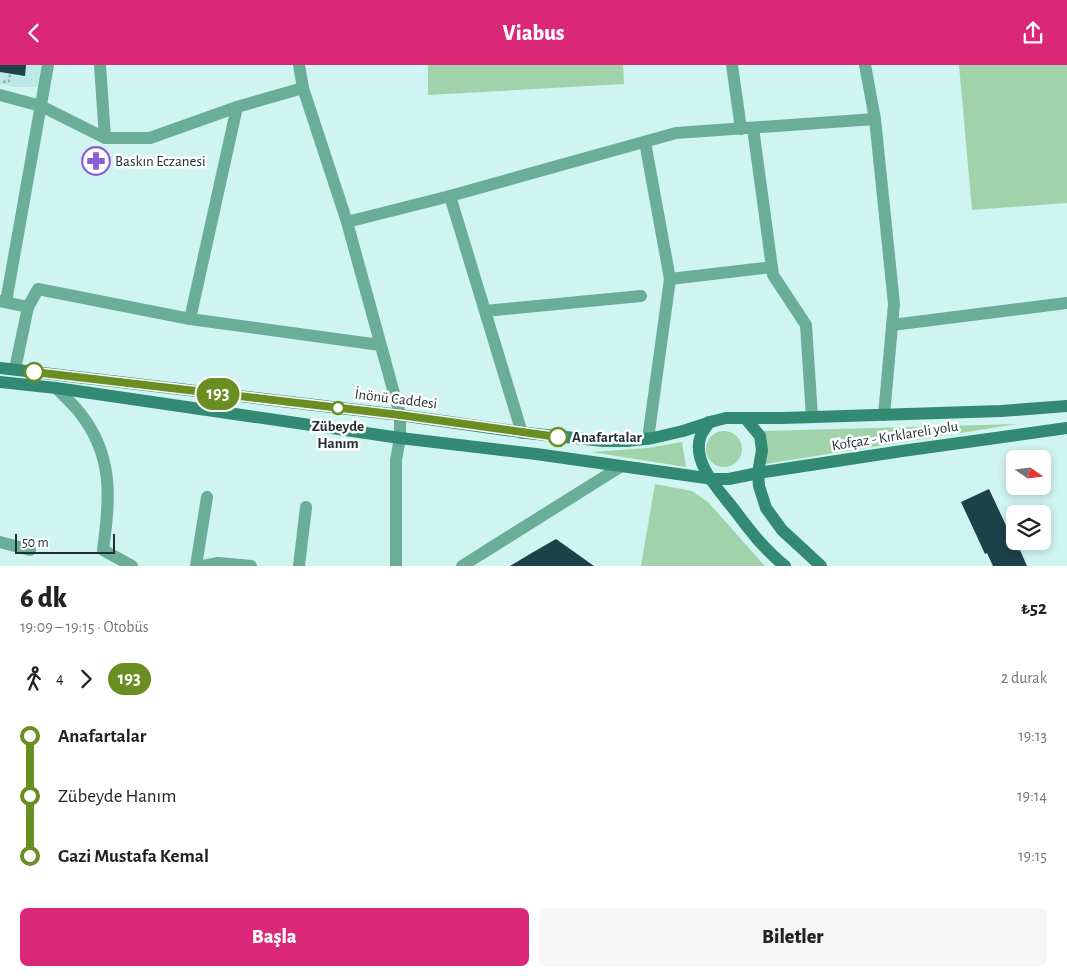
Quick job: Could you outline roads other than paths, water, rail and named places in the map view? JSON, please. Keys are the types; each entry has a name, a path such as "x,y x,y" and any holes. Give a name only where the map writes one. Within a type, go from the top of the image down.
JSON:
{"main road":[{"name":"İnönü Caddesi","path":"0,368 400,415 522,433 604,441 648,439 683,431 709,422 745,418"},
{"path":"0,382 56,388 400,438 536,454 709,479"},
{"path":"745,418 1001,411 1067,406"},
{"path":"745,418 760,436 762,450 758,473 759,486 766,508 782,530 821,566"},
{"path":"709,422 701,436 700,445 702,460 709,479 759,542 785,566"},
{"name":"Kofçaz - Kırklareli yolu","path":"709,479 729,479 1001,436 1067,428"}],"street":[{"path":"28,307 3,301 48,65"},
{"path":"100,65 105,138"},
{"path":"299,65 303,88 348,222 400,415 400,438 396,460 396,566"},
{"path":"732,65 747,129 773,275 806,325 812,417"},
{"path":"865,65 875,119 894,304 884,415"},
{"path":"0,95 41,106 105,138 150,139 237,107 303,88"},
{"path":"190,319 237,107"},
{"path":"348,222 450,196 676,133 875,119"},
{"path":"644,142 670,279 648,439"},
{"path":"450,196 522,433"},
{"path":"670,279 772,267"},
{"path":"15,369 28,307 38,289 190,319 380,345"},
{"path":"485,311 641,296"},
{"path":"892,325 1067,303"},
{"path":"56,388 80,413 101,449 107,468 109,489 107,525 103,550 132,566"},
{"path":"462,566 620,467"},
{"path":"196,566 206,497"},
{"path":"299,566 306,507"},
{"path":"0,542 30,550"},
{"path":"203,566 218,563 251,566"}],"place":[{"name":"Baskın Eczanesi","path":"96,161"},
{"name":"Zübeyde Hanım","path":"338,408"},
{"name":"Anafartalar","path":"558,437"}]}
